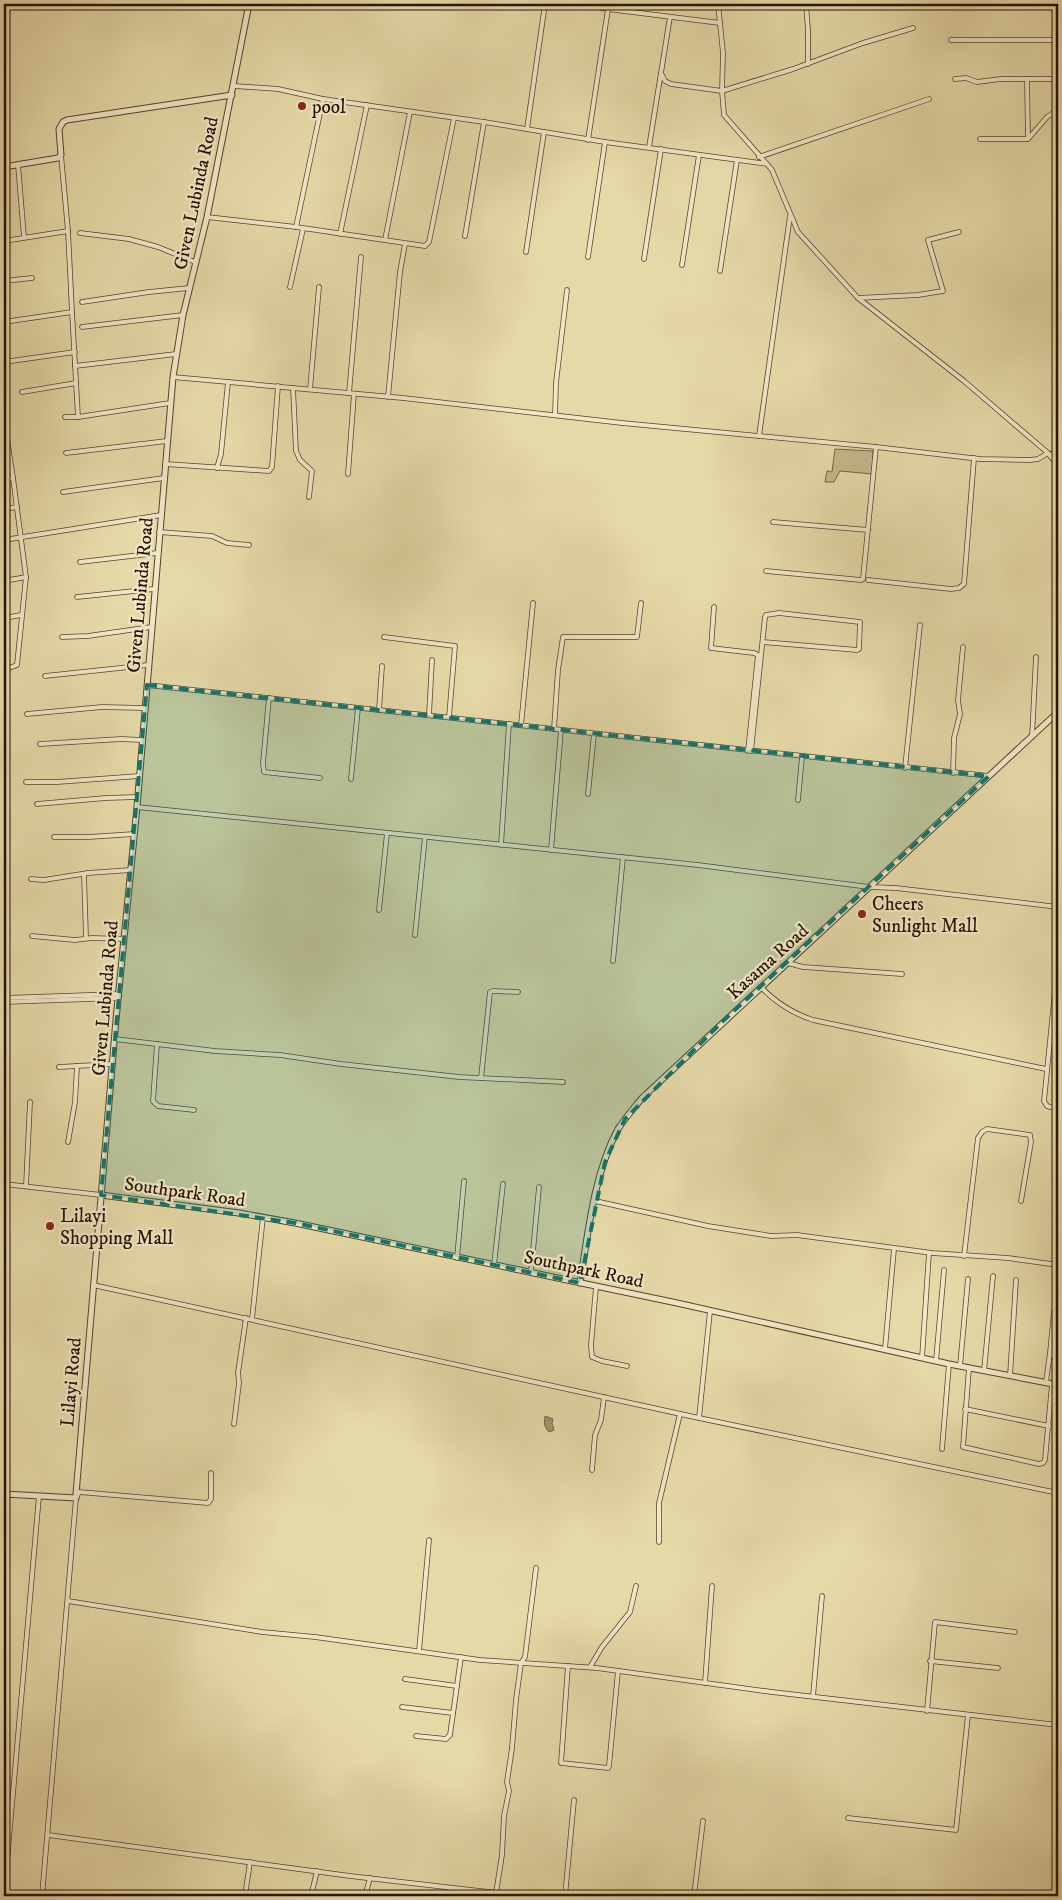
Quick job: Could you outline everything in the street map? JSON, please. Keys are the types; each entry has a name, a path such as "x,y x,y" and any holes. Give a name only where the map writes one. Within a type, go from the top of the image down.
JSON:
{"street":[{"name":"Given Lubinda Road","path":"101,1195 138,797 173,377 183,316 234,86 249,4"},
{"path":"527,130 545,4"},
{"path":"582,4 720,23"},
{"path":"718,4 724,115 772,170 798,232 858,298 964,381 1049,455 1058,466"},
{"path":"806,4 808,64"},
{"path":"588,140 608,9"},
{"path":"649,147 670,17"},
{"path":"662,75 667,82 693,88 722,91 808,64 863,43 914,28"},
{"path":"951,40 1058,40"},
{"path":"955,79 966,78 977,82 1058,79"},
{"path":"1027,79 1028,140"},
{"path":"658,88 667,82"},
{"path":"234,86 278,89 323,99 484,122 588,140 767,164"},
{"path":"78,417 68,231 60,158 59,129 63,122 67,120 232,95"},
{"path":"296,227 323,99"},
{"path":"759,156 929,99"},
{"path":"340,234 367,105"},
{"path":"1028,140 1046,117 1058,110"},
{"path":"385,240 410,112"},
{"path":"206,217 296,227 425,246 429,242 454,118"},
{"path":"465,236 484,122"},
{"path":"526,252 544,132"},
{"path":"980,139 1028,140"},
{"path":"588,258 605,142"},
{"path":"644,259 661,149"},
{"path":"682,265 700,155"},
{"path":"4,167 60,158"},
{"path":"720,271 737,160"},
{"path":"18,165 24,237"},
{"path":"759,436 790,216"},
{"path":"290,286 303,229"},
{"path":"4,241 68,231"},
{"path":"788,235 798,232"},
{"path":"858,298 918,295 943,291 928,240 959,232"},
{"path":"80,233 129,239 158,247 195,262"},
{"path":"388,397 400,272 406,244"},
{"path":"348,474 360,257"},
{"path":"4,281 32,278"},
{"path":"310,389 319,287"},
{"path":"82,302 189,288"},
{"path":"555,415 556,383 567,290"},
{"path":"4,322 72,312"},
{"path":"82,327 183,316"},
{"path":"4,362 74,352"},
{"path":"75,366 176,354"},
{"path":"173,377 352,393 974,458 1038,459 1049,455 1058,447"},
{"path":"217,468 221,454 228,382"},
{"path":"22,392 76,383"},
{"path":"165,464 271,470 278,386"},
{"path":"293,388 296,451 300,460 312,471 309,497"},
{"path":"65,417 78,417 170,403"},
{"path":"4,421 6,449 13,478 26,577 17,665 4,670"},
{"path":"66,453 167,441"},
{"path":"766,571 861,580 864,576 876,447"},
{"path":"868,580 951,589 960,588 964,584 974,458"},
{"path":"4,479 13,478"},
{"path":"63,492 164,478"},
{"path":"4,509 17,507"},
{"path":"4,540 161,515"},
{"path":"773,522 868,530"},
{"path":"159,532 212,536 227,543 249,545"},
{"path":"80,562 158,553"},
{"path":"4,581 26,577"},
{"path":"76,597 154,589"},
{"path":"521,725 533,602"},
{"path":"554,729 558,670 563,637 637,637 641,602"},
{"path":"714,607 711,648 754,653 758,656 750,751"},
{"path":"750,751 765,617 772,613 860,622 859,649 857,650 763,642"},
{"path":"4,618 21,615"},
{"path":"905,768 920,625"},
{"path":"62,637 88,636 151,627"},
{"path":"384,636 455,646 448,718"},
{"path":"953,773 954,738 960,714 958,700 963,647"},
{"path":"1032,737 1036,657"},
{"path":"429,715 432,660"},
{"path":"46,676 148,665"},
{"path":"380,710 382,666"},
{"path":"147,685 989,776"},
{"path":"269,698 263,762 264,772 320,778"},
{"path":"27,714 102,707 145,708"},
{"path":"351,779 358,708"},
{"name":"Kasama Road","path":"580,1282 595,1201 605,1162 615,1136 625,1119 642,1098 1058,712"},
{"path":"502,845 509,724"},
{"path":"551,850 561,730"},
{"path":"588,794 594,734"},
{"path":"40,744 121,739 142,740"},
{"path":"798,800 802,757"},
{"path":"26,782 57,782 139,776"},
{"path":"37,804 138,797"},
{"path":"137,808 623,857 869,887 896,888 1058,907"},
{"path":"379,910 387,833"},
{"path":"54,836 88,837 134,834"},
{"path":"415,935 425,837"},
{"path":"612,961 623,857"},
{"path":"31,879 44,880 130,870"},
{"path":"84,874 86,938"},
{"path":"32,936 75,940 86,938 124,939"},
{"path":"1058,961 1046,1069 1045,1105 1058,1109"},
{"path":"788,963 803,966 902,974"},
{"path":"761,987 781,1006 796,1015 813,1020 1046,1069"},
{"path":"481,1078 490,992 518,992"},
{"path":"4,998 119,996"},
{"path":"4,1002 119,996"},
{"path":"115,1038 215,1051 280,1055 459,1077 563,1082"},
{"path":"157,1044 153,1101 158,1106 194,1110"},
{"path":"59,1067 112,1064"},
{"path":"68,1142 75,1102 77,1066"},
{"path":"26,1186 30,1102"},
{"path":"964,1256 978,1138 987,1129 1030,1135 1031,1142 1021,1201"},
{"path":"457,1258 464,1181"},
{"path":"4,1184 101,1195"},
{"path":"494,1265 503,1184"},
{"path":"531,1272 540,1187"},
{"name":"Southpark Road","path":"101,1195 263,1218 352,1235 580,1282 949,1364 1055,1384"},
{"name":"Lilayi Road","path":"76,1498 101,1195"},
{"path":"595,1201 708,1226 771,1236 797,1235 929,1253 1008,1258 1058,1265"},
{"path":"252,1319 263,1218"},
{"path":"885,1349 894,1248"},
{"path":"922,1358 929,1253"},
{"path":"936,1361 944,1270"},
{"path":"984,1371 993,1276"},
{"path":"960,1366 968,1279"},
{"path":"1010,1376 1016,1280"},
{"path":"93,1285 698,1418 1058,1493"},
{"path":"596,1287 591,1345 592,1357 627,1366"},
{"path":"698,1418 710,1311"},
{"path":"1046,1382 1054,1312"},
{"path":"234,1424 239,1383 238,1373 246,1318"},
{"path":"1050,1353 1058,1356"},
{"path":"942,1450 949,1364"},
{"path":"969,1368 963,1447 1039,1464 1045,1460 1055,1384"},
{"path":"592,1470 595,1434 600,1420 604,1397"},
{"path":"966,1409 1049,1426"},
{"path":"659,1542 659,1503 680,1414"},
{"path":"42,1896 76,1498 79,1492 208,1503 211,1500 211,1473"},
{"path":"4,1494 76,1498"},
{"path":"4,1896 39,1496"},
{"path":"419,1652 429,1540"},
{"path":"496,1893 502,1855 504,1816 508,1791 507,1782 521,1662 525,1657 536,1568"},
{"path":"590,1667 602,1647 630,1612 636,1586"},
{"path":"705,1683 712,1586"},
{"path":"813,1696 822,1596"},
{"path":"68,1601 262,1632 315,1637 419,1652 590,1667 927,1711 1058,1725"},
{"path":"927,1711 935,1622 1015,1632"},
{"path":"416,1736 449,1738 461,1657"},
{"path":"930,1661 998,1668"},
{"path":"568,1666 561,1763 608,1768 618,1671"},
{"path":"405,1679 457,1686"},
{"path":"402,1707 454,1713"},
{"path":"848,1818 956,1830 968,1715"},
{"path":"1056,1818 1058,1794"},
{"path":"565,1896 574,1800"},
{"path":"694,1896 703,1821"},
{"path":"48,1834 370,1878 523,1896"},
{"path":"246,1896 250,1862"},
{"path":"311,1896 317,1871"},
{"path":"365,1896 370,1878"},
{"path":"448,1896 450,1888"}],"highlighted area":[{"path":"147,685 989,776 723,1021 625,1119 605,1162 580,1283 295,1223 101,1195"}],"shaded area":[{"path":"835,449 873,451 872,474 840,471 834,482 825,482 827,471 832,472"},
{"path":"545,1416 553,1419 554,1430 549,1432 546,1428"}],"place":[{"name":"pool","path":"302,106"},
{"name":"Cheers Sunlight Mall","path":"862,914"},
{"name":"Lilayi Shopping Mall","path":"50,1226"}]}
